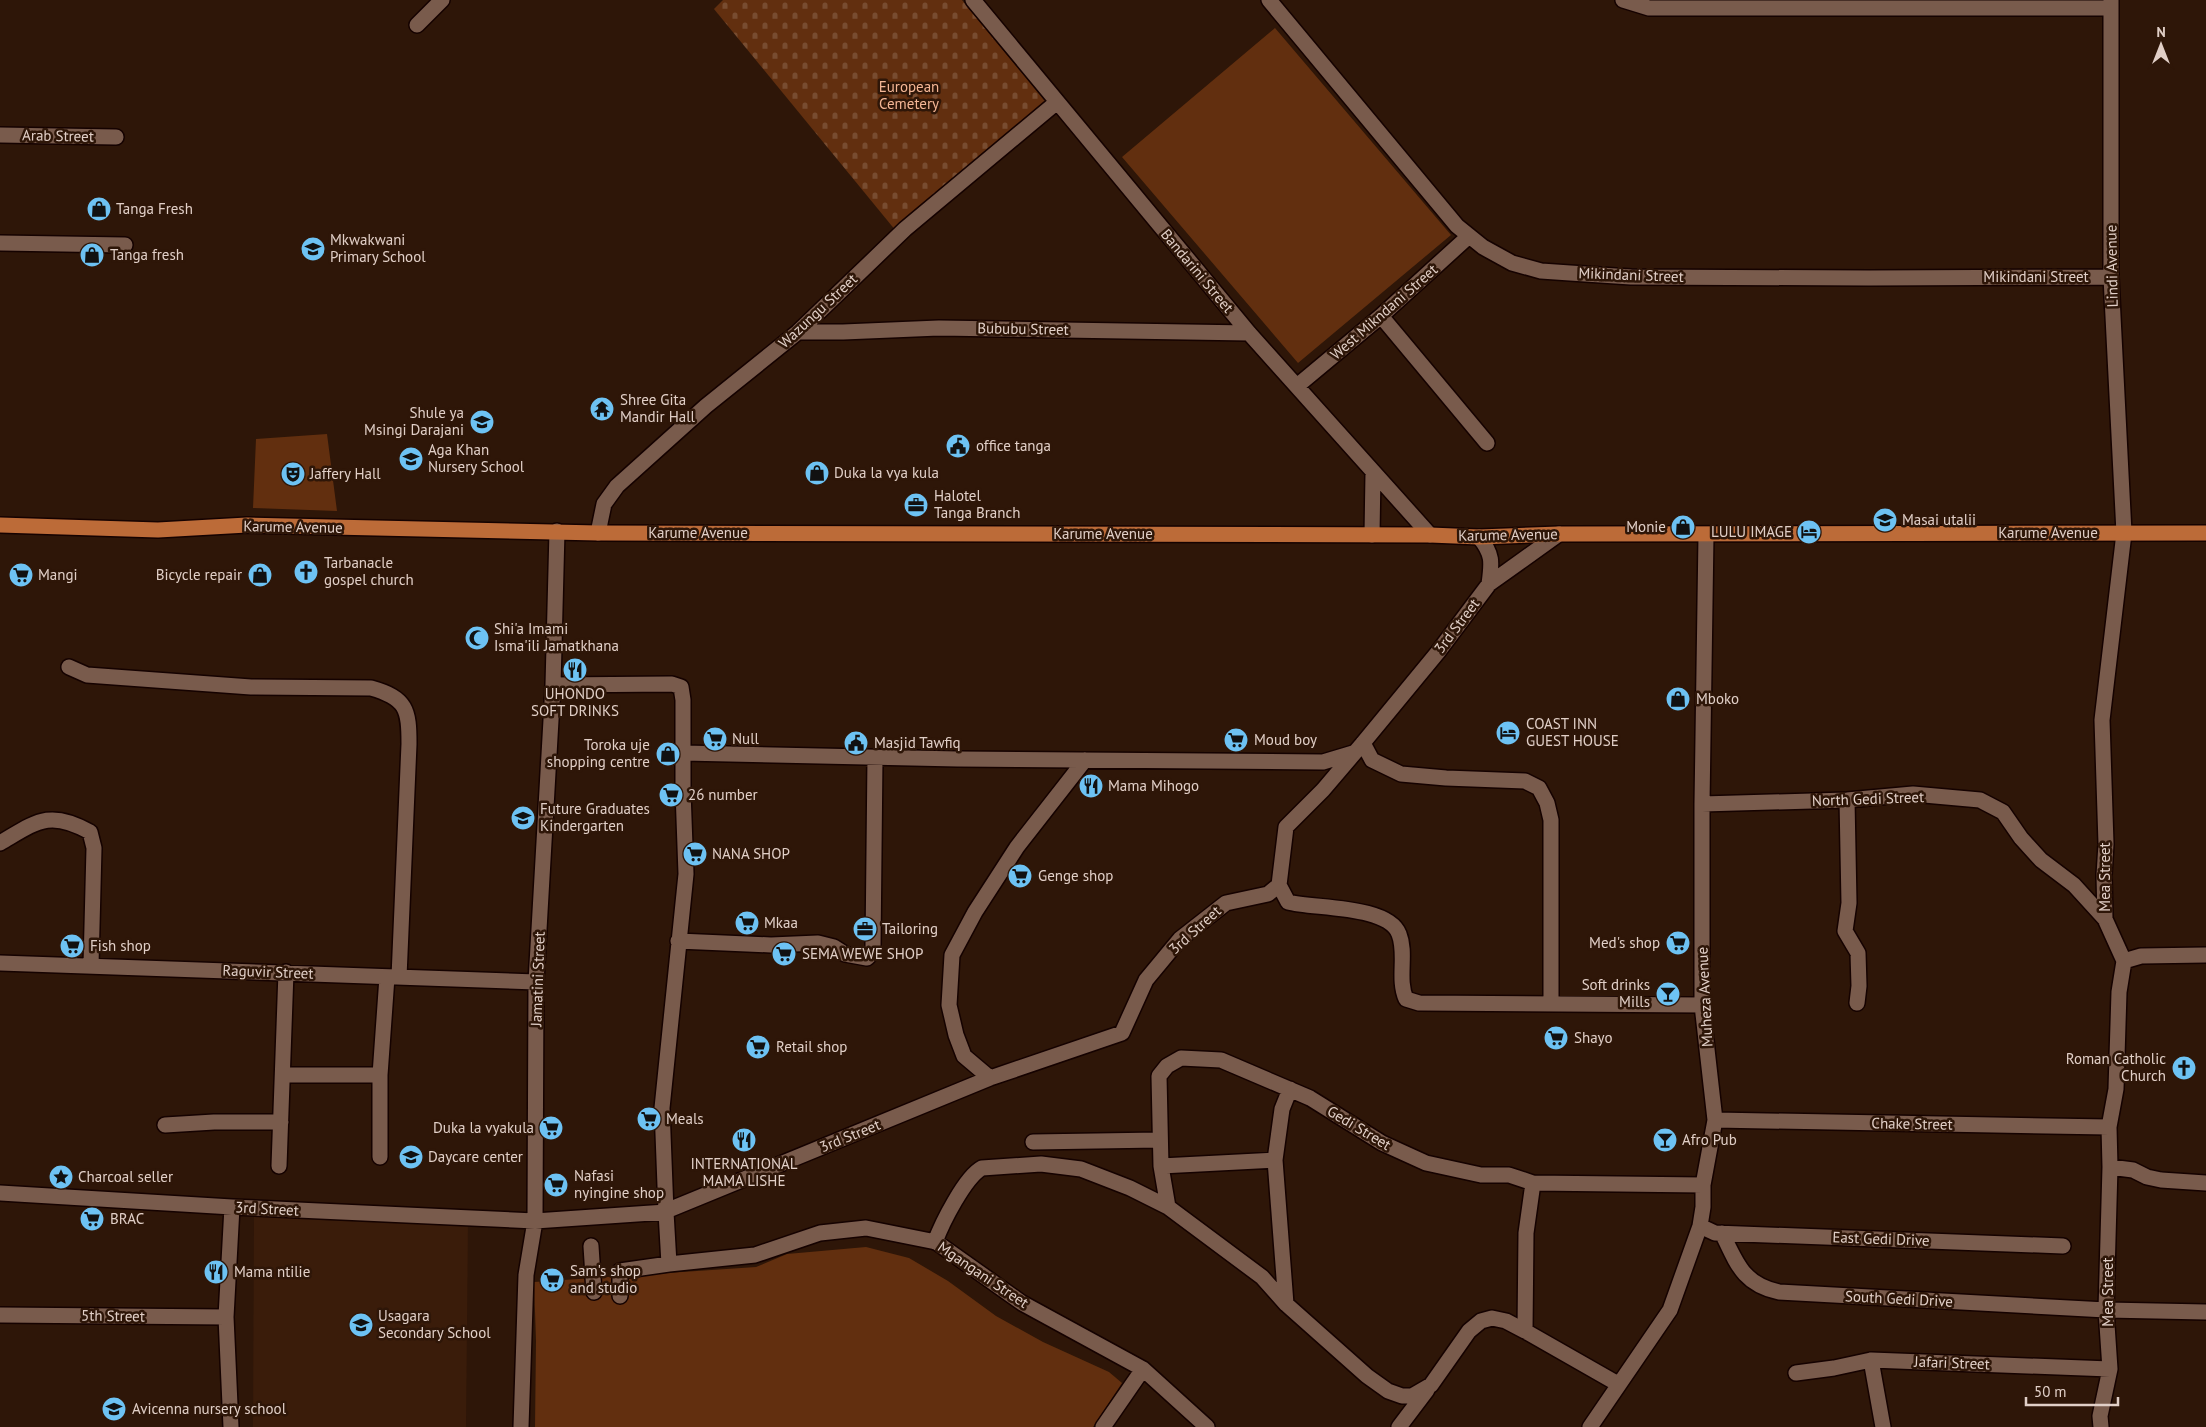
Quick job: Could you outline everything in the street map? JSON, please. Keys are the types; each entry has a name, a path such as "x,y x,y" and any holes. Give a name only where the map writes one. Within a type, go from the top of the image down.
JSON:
{"main road":[{"name":"Karume Avenue","path":"0,525 158,530 247,525 598,532 1430,535 1478,537 1559,534 2206,533"}],"street":[{"path":"417,25 442,0"},
{"name":"Bandarini Street","path":"973,0 1249,333 1430,535"},
{"name":"Mikindani Street","path":"1269,0 1457,226 1483,247 1512,263 1541,271 1631,277 2111,277"},
{"path":"1623,0 1649,8 2111,4"},
{"name":"Lindi Avenue","path":"2111,4 2111,277 2124,533"},
{"name":"Wazungu Street","path":"598,532 604,504 617,486 706,406 798,332 905,229 1057,102"},
{"name":"Arab Street","path":"0,135 116,137"},
{"name":"West Mikndani Street","path":"1297,386 1381,316 1469,236"},
{"path":"0,243 125,245"},
{"path":"1381,316 1487,443"},
{"name":"Bububu Street","path":"798,332 940,328 1249,333"},
{"path":"1372,535 1373,473"},
{"name":"Jamatini Street","path":"521,1427 526,1275 535,1221 536,982 553,685 557,531"},
{"name":"Mea Street","path":"2101,1427 2100,1416 2110,1369 2106,1310 2110,1167 2109,1127 2116,1089 2119,992 2124,961 2105,919 2106,844 2102,720 2124,533"},
{"name":"3rd Street","path":"666,1212 990,1078 1122,1033 1146,980 1180,939 1226,903 1268,894 1278,885 1286,827 1322,790 1358,748 1438,652 1489,584 1559,534"},
{"name":"Muheza Avenue","path":"1590,1427 1670,1310 1700,1226 1703,1207 1703,1185 1715,1120 1702,1005 1702,804 1706,535"},
{"path":"1478,537 1491,556 1489,584"},
{"path":"69,667 87,676 218,685 371,688 384,693 402,704 408,714 409,744 393,977 380,1075 380,1157"},
{"path":"553,685 672,684 681,687 683,700 686,874 662,1108 669,1264"},
{"path":"683,753 1323,762 1358,748 1372,760 1401,774 1525,781 1539,788 1547,802 1551,820 1551,1003"},
{"path":"678,941 771,945 818,943 834,947 845,954 867,958 871,954 873,947 875,757"},
{"path":"990,1078 964,1056 956,1035 949,1005 952,955 976,912 1017,847 1085,760"},
{"name":"North Gedi Street","path":"1702,804 1847,800 1913,794 1980,800 2004,812 2021,838 2041,860 2074,885 2105,919"},
{"path":"1847,800 1849,903 1845,931 1858,953 1859,986 1857,1003"},
{"path":"0,843 39,821 51,819 78,825 90,832 94,848 92,965"},
{"path":"1278,885 1288,902 1378,916 1394,925 1399,934 1403,992 1406,999 1419,1003 1702,1005"},
{"path":"2124,961 2141,956 2206,955"},
{"name":"Raguvir Street","path":"0,963 536,982"},
{"path":"279,1166 286,972"},
{"name":"Gedi Street","path":"1168,1207 1159,1140 1159,1076 1167,1066 1181,1058 1221,1060 1290,1089 1310,1098 1382,1143 1426,1163 1481,1175 1509,1175 1533,1183 1703,1185"},
{"path":"283,1075 380,1075"},
{"path":"1286,1304 1275,1160 1282,1109 1290,1089"},
{"name":"Chake Street","path":"1715,1120 2109,1127"},
{"path":"165,1125 214,1122 282,1122"},
{"path":"1033,1142 1159,1140"},
{"path":"1161,1166 1275,1160"},
{"path":"935,1242 943,1221 962,1191 978,1170 982,1168 1041,1164 1081,1169 1130,1188 1168,1207 1262,1277 1286,1304 1367,1376 1388,1391 1402,1396 1412,1396 1431,1385"},
{"path":"2110,1167 2133,1170 2147,1177 2161,1180 2206,1183"},
{"path":"1524,1331 1526,1233 1533,1183"},
{"name":"3rd Street","path":"0,1193 232,1207 535,1221"},
{"path":"231,1427 226,1317 232,1207"},
{"path":"535,1221 666,1212"},
{"name":"East Gedi Drive","path":"1700,1226 1714,1233 2063,1246"},
{"name":"Mgangani Street","path":"620,1296 620,1271 669,1264 755,1256 820,1234 866,1228 935,1242 1022,1303 1143,1370 1208,1427"},
{"name":"South Gedi Drive","path":"1722,1233 1739,1269 1761,1288 1779,1292 2106,1310 2206,1312"},
{"path":"592,1246 594,1292"},
{"name":"5th Street","path":"0,1315 226,1317"},
{"path":"1399,1427 1469,1331 1481,1320 1492,1318 1506,1321 1618,1384"},
{"path":"1871,1360 1882,1427"},
{"name":"Jafari Street","path":"1796,1372 1834,1368 1871,1360 2110,1369"},
{"path":"1103,1427 1143,1370"}],"shaded area":[{"name":"Usagara Secondary School","path":"254,1216 468,1223 466,1427 253,1427"}],"green space":[{"name":"European Cemetery","path":"723,0 962,0 1048,105 896,231 714,9"},
{"path":"1275,28 1451,235 1298,363 1122,157"},
{"name":"Jaffery Hall","path":"327,434 337,511 253,508 256,439"},
{"path":"866,1247 909,1258 948,1281 996,1316 1043,1342 1109,1372 1122,1383 1093,1427 535,1427 536,1341 534,1282 756,1267 787,1254"}],"place":[{"name":"Tanga Fresh","path":"99,209"},
{"name":"Mkwakwani Primary School","path":"313,249"},
{"name":"Tanga fresh","path":"92,255"},
{"name":"Shree Gita Mandir Hall","path":"602,409"},
{"name":"Shule ya Msingi Darajani","path":"482,422"},
{"name":"office tanga","path":"958,446"},
{"name":"Aga Khan Nursery School","path":"411,459"},
{"name":"Duka la vya kula","path":"817,473"},
{"name":"Jaffery Hall","path":"293,474"},
{"name":"Halotel Tanga Branch","path":"916,505"},
{"name":"Masai utalii","path":"1885,520"},
{"name":"Monie","path":"1683,527"},
{"name":"LULU IMAGE","path":"1809,532"},
{"name":"Tarbanacle gospel church","path":"306,572"},
{"name":"Mangi","path":"21,575"},
{"name":"Bicycle repair","path":"260,575"},
{"name":"Shi'a Imami Isma'ili Jamatkhana","path":"477,638"},
{"name":"UHONDO SOFT DRINKS","path":"575,670"},
{"name":"Mboko","path":"1678,699"},
{"name":"COAST INN GUEST HOUSE","path":"1508,733"},
{"name":"Null","path":"715,739"},
{"name":"Moud boy","path":"1236,740"},
{"name":"Masjid Tawfiq","path":"856,743"},
{"name":"Toroka uje shopping centre","path":"668,754"},
{"name":"Mama Mihogo","path":"1091,786"},
{"name":"26 number","path":"671,795"},
{"name":"Future Graduates Kindergarten","path":"523,818"},
{"name":"NANA SHOP","path":"695,854"},
{"name":"Genge shop","path":"1020,876"},
{"name":"Mkaa","path":"747,923"},
{"name":"Tailoring","path":"865,929"},
{"name":"Med's shop","path":"1678,943"},
{"name":"Fish shop","path":"72,946"},
{"name":"SEMA WEWE SHOP","path":"784,954"},
{"name":"Soft drinks Mills","path":"1668,994"},
{"name":"Shayo","path":"1556,1038"},
{"name":"Retail shop","path":"758,1047"},
{"name":"Roman Catholic Church","path":"2184,1068"},
{"name":"Meals","path":"649,1119"},
{"name":"Duka la vyakula","path":"551,1128"},
{"name":"INTERNATIONAL MAMA LISHE","path":"744,1140"},
{"name":"Afro Pub","path":"1665,1140"},
{"name":"Daycare center","path":"411,1157"},
{"name":"Charcoal seller","path":"61,1177"},
{"name":"Nafasi nyingine shop","path":"556,1185"},
{"name":"BRAC","path":"92,1219"},
{"name":"Mama ntilie","path":"216,1272"},
{"name":"Sam's shop and studio","path":"552,1280"},
{"name":"Usagara Secondary School","path":"361,1325"},
{"name":"Avicenna nursery school","path":"114,1409"}]}
